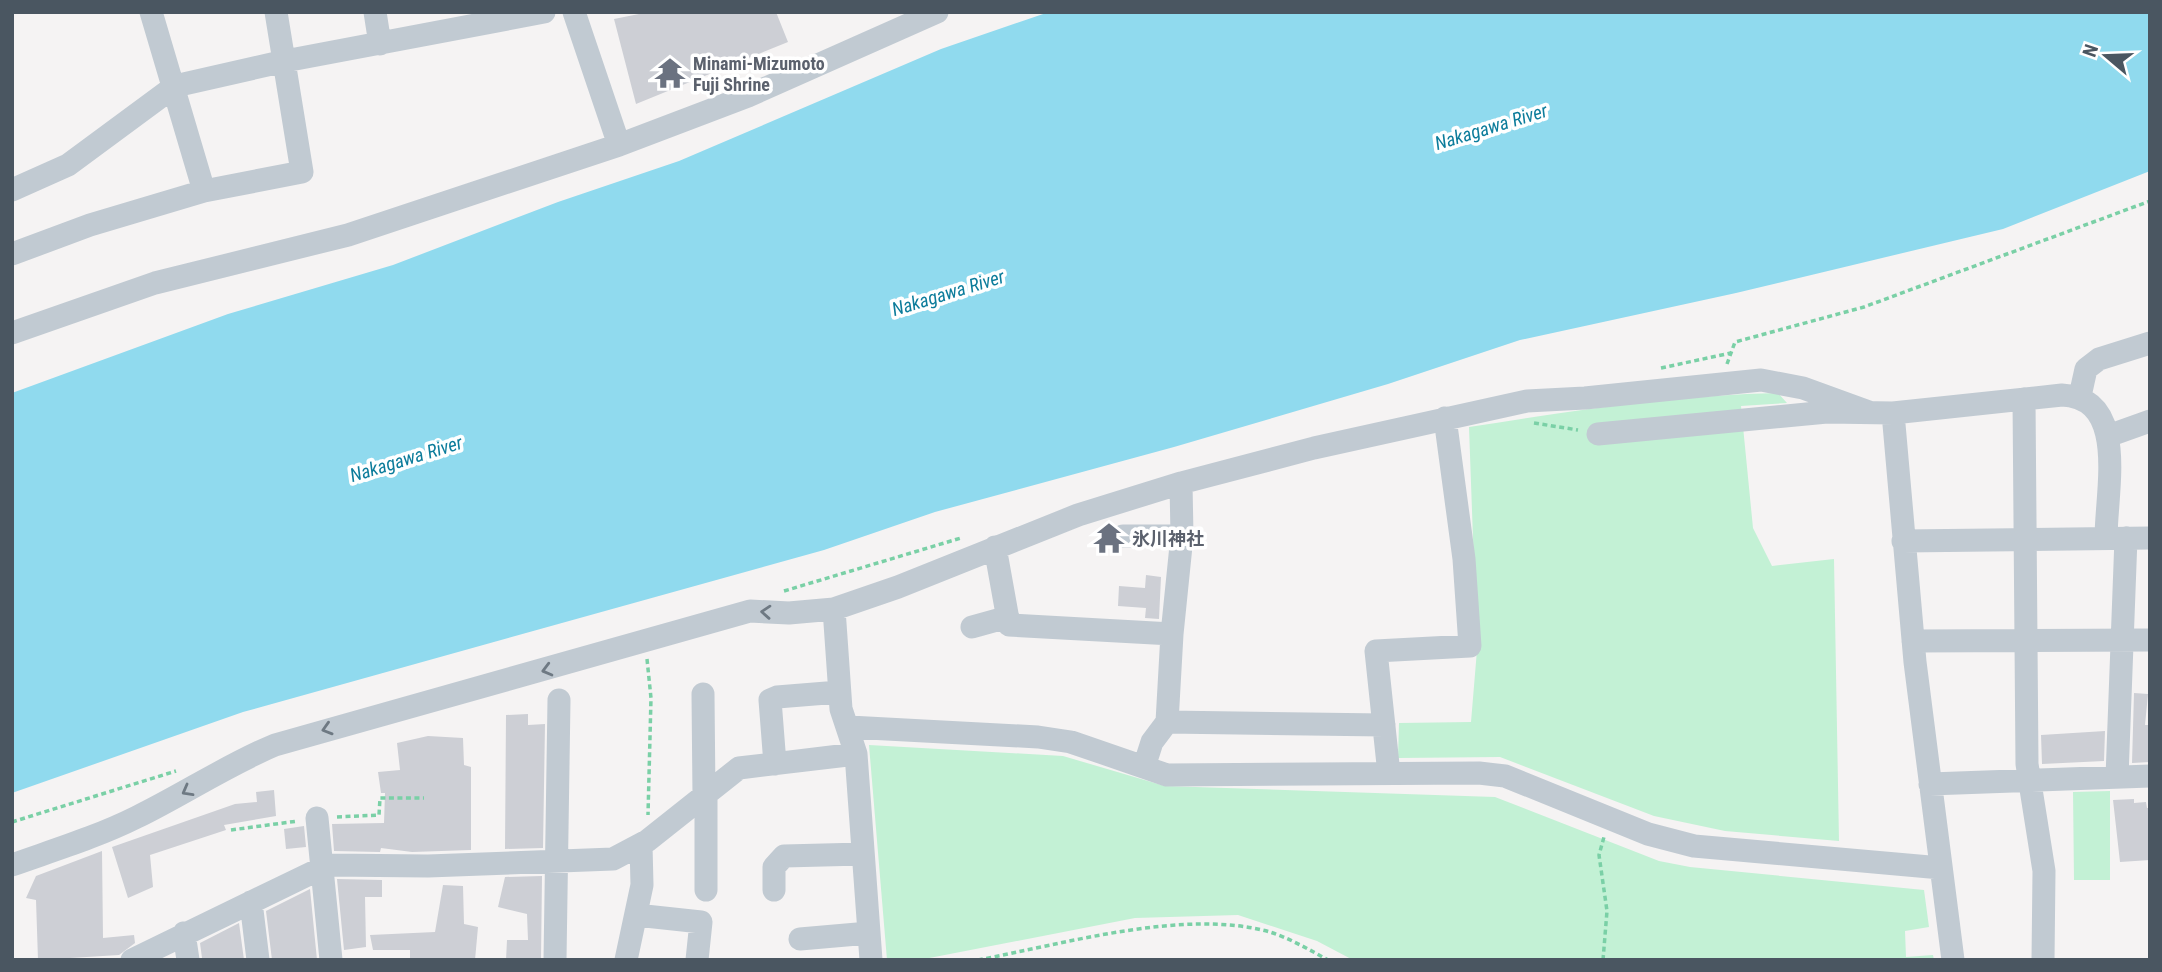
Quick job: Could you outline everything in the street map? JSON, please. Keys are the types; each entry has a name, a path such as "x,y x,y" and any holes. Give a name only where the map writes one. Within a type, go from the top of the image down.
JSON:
{"street":[{"path":"151,12 204,191"},
{"path":"12,254 90,225 204,191 302,172 276,12"},
{"path":"375,12 380,44"},
{"path":"12,190 68,165 175,86 285,61 544,12"},
{"path":"574,12 619,145"},
{"path":"12,332 155,283 348,235 619,145 748,96 937,12"},
{"path":"2080,396 2086,369 2099,359 2150,343"},
{"path":"12,864 112,828 185,793 246,757 275,745 750,611 789,614 834,609 898,587 1078,515 1181,483 1445,418 1527,401 1585,398 1741,380 1776,382 1803,388 1869,412"},
{"path":"1598,433 1735,419 1893,413 2080,396 2102,414 2108,436 2121,640 2117,778"},
{"path":"2024,399 2024,641 2029,781 2045,883 2043,960"},
{"path":"1893,413 1913,641 1953,960"},
{"path":"1388,774 1376,651 1470,646 1463,547 1445,418"},
{"path":"2108,436 2150,421"},
{"path":"1144,767 1152,742 1167,722 1182,536 1181,483"},
{"path":"1123,536 1182,536"},
{"path":"1903,541 2150,537"},
{"path":"995,547 1009,625 1172,634"},
{"path":"834,609 841,709 856,754 871,960"},
{"path":"972,627 1008,617"},
{"path":"1913,641 2150,640"},
{"path":"775,764 771,700 777,696 839,692"},
{"path":"703,694 706,890"},
{"path":"555,960 559,700"},
{"path":"1167,722 1384,726"},
{"path":"849,727 1038,737 1071,742 1167,775 1505,776 1648,834 1694,846 1941,868"},
{"path":"132,960 328,865 613,859 644,843 739,768 856,754"},
{"path":"1930,784 2150,776"},
{"path":"317,818 331,960"},
{"path":"626,960 642,885 644,843"},
{"path":"774,890 774,867 784,856 863,854"},
{"path":"250,902 258,960"},
{"path":"636,915 701,922 697,960"},
{"path":"184,933 188,960"},
{"path":"800,939 869,933"}],"path":[{"path":"1650,370 1731,353 1735,342 1864,307 2150,201"},
{"path":"1530,422 1598,433"},
{"path":"781,592 969,535"},
{"path":"644,843 651,674"},
{"path":"12,822 184,768"},
{"path":"1603,960 1607,911 1599,855 1610,819"},
{"path":"978,960 1151,928 1216,924 1270,933 1328,960"}],"green space":[{"path":"1778,393 1787,403 1741,406 1753,528 1772,566 1834,559 1839,841 1725,831 1654,816 1500,757 1398,758 1399,723 1471,722 1477,650 1469,427 1662,400"},
{"path":"869,745 1063,756 1165,786 1495,797 1659,861 1690,867 1924,890 1929,927 1905,931 1906,957 1933,955 1934,960 1353,960 1317,941 1238,915 1135,918 919,960 887,960"},
{"path":"2110,791 2110,880 2074,880 2073,792"}],"water":[{"name":"Nakagawa River","path":"1049,12 2150,12 2150,171 2003,229 1736,293 1520,340 1388,384 1174,447 935,512 824,550 243,712 12,793 12,393 228,314 393,265 558,202 679,161 941,49"}],"building":[{"name":"Minami-Mizumoto Fuji Shrine","path":"649,12 776,12 788,42 636,104 614,19"},
{"path":"1112,527 1109,537 1115,547 1100,548 1099,528"},
{"path":"1146,575 1161,577 1159,619 1145,618 1146,608 1118,606 1119,586 1145,588"},
{"path":"2134,693 2148,694 2145,725 2150,725 2150,762 2132,763"},
{"path":"528,714 528,725 545,724 543,848 505,849 506,715"},
{"path":"2105,731 2104,761 2042,764 2041,735"},
{"path":"428,736 463,738 464,765 471,767 471,850 412,852 381,848 380,852 334,851 332,824 384,823 385,793 381,793 378,772 400,770 397,743"},
{"path":"274,790 276,816 224,825 226,830 150,855 153,887 128,898 112,847 235,804 257,802 256,792"},
{"path":"2134,799 2134,803 2146,802 2147,808 2150,808 2150,860 2120,862 2113,800"},
{"path":"304,826 306,847 286,849 284,829"},
{"path":"102,851 103,938 134,935 135,943 119,955 38,960 36,900 26,898 36,876"},
{"path":"542,876 541,960 506,960 507,940 528,940 527,914 498,907 505,877"},
{"path":"337,879 382,880 382,897 365,897 366,947 344,950"},
{"path":"443,885 463,886 464,924 478,927 475,960 410,960 410,950 373,950 370,935 435,932"},
{"path":"310,889 317,960 272,960 266,911"},
{"path":"239,923 244,960 202,958 200,943"}],"place":[{"name":"Minami-Mizumoto Fuji Shrine","path":"670,73"},
{"name":"氷川神社","path":"1109,538"}]}
